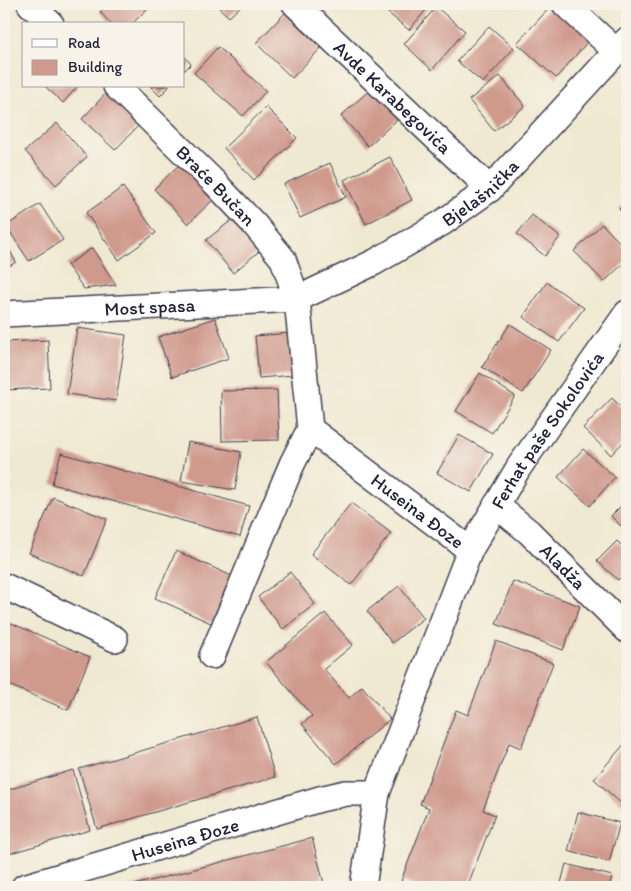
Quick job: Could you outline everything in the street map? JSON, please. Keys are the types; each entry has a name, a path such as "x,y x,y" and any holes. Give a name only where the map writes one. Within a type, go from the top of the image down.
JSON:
{"street":[{"path":"30,4 49,22"},
{"name":"Avde Karabegovića","path":"296,4 490,189"},
{"path":"565,4 622,46"},
{"name":"Bjelašnička","path":"297,299 375,262 442,223 490,189 622,46"},
{"name":"Braće Bučan","path":"118,88 254,224 283,259 297,299"},
{"path":"212,656 292,464 310,429 297,299"},
{"name":"Most spasa","path":"4,314 297,299"},
{"name":"Ferhat paše Sokolovića","path":"470,550 519,466 627,313"},
{"name":"Huseina Đoze","path":"310,429 470,550 377,793 363,887"},
{"name":"Aladža","path":"496,505 529,532 627,630"},
{"path":"4,586 115,639"},
{"name":"Huseina Đoze","path":"24,887 320,799 346,794 377,793"}],"building":[{"path":"108,4 151,5 134,22 109,22 100,12"},
{"path":"215,4 243,4 229,17"},
{"path":"377,4 431,4 409,30"},
{"path":"553,4 591,38 556,78 517,43"},
{"path":"436,7 465,31 432,70 404,44"},
{"path":"285,13 321,48 292,78 256,43"},
{"path":"489,26 514,48 483,83 457,61"},
{"path":"218,47 266,91 243,116 194,73"},
{"path":"185,57 191,64 185,70"},
{"path":"500,76 525,106 494,131 469,100"},
{"path":"373,87 400,117 368,146 341,116"},
{"path":"47,88 76,88 63,103"},
{"path":"152,88 168,88 160,96"},
{"path":"108,91 141,123 115,150 82,119"},
{"path":"266,107 297,138 254,180 224,148"},
{"path":"57,123 87,157 56,185 25,151"},
{"path":"390,157 412,200 366,224 344,180"},
{"path":"183,161 217,196 188,224 154,189"},
{"path":"330,163 346,197 300,218 284,184"},
{"path":"123,187 156,233 119,260 86,213"},
{"path":"627,201 627,218 619,209"},
{"path":"40,204 63,240 29,261 6,226"},
{"path":"532,215 560,237 545,256 517,234"},
{"path":"237,216 263,248 233,273 206,240"},
{"path":"602,224 627,250 627,260 604,282 574,251"},
{"path":"4,240 16,262 4,269"},
{"path":"92,248 116,285 84,289 67,265"},
{"path":"547,282 584,308 559,342 523,317"},
{"path":"215,318 229,358 172,377 158,337"},
{"path":"510,324 551,350 523,393 482,367"},
{"path":"77,328 126,335 116,401 67,394"},
{"path":"290,333 294,375 259,378 255,336"},
{"path":"48,340 50,388 5,390 4,342"},
{"path":"480,373 515,396 492,433 456,411"},
{"path":"277,390 279,440 222,441 221,391"},
{"path":"612,398 627,413 627,438 611,455 583,428"},
{"path":"459,435 493,454 471,492 437,473"},
{"path":"188,442 241,452 235,490 181,481"},
{"path":"583,449 615,477 590,506 558,477"},
{"path":"61,453 249,506 240,537 52,484"},
{"path":"53,497 107,519 84,576 29,553"},
{"path":"627,500 627,532 611,516"},
{"path":"351,503 391,533 351,585 311,554"},
{"path":"617,541 627,551 627,571 618,580 597,561"},
{"path":"176,551 234,577 213,624 155,598"},
{"path":"290,572 315,604 283,629 258,597"},
{"path":"513,581 580,606 563,650 496,624"},
{"path":"399,586 424,618 392,643 367,611"},
{"path":"325,613 353,645 324,669 349,698 362,686 390,719 336,764 302,724 312,716 266,662"},
{"path":"4,620 90,657 68,710 4,683"},
{"path":"496,641 553,663 521,748 509,743 483,810 495,815 467,887 417,887 401,881 429,808 420,804 456,710 468,715"},
{"path":"257,717 275,777 97,829 79,769"},
{"path":"627,741 627,801 623,805 594,779"},
{"path":"73,770 90,830 4,855 4,791"},
{"path":"578,812 620,823 609,862 568,851"},
{"path":"312,838 325,887 127,887"},
{"path":"566,864 612,876 609,887 560,887"}]}
